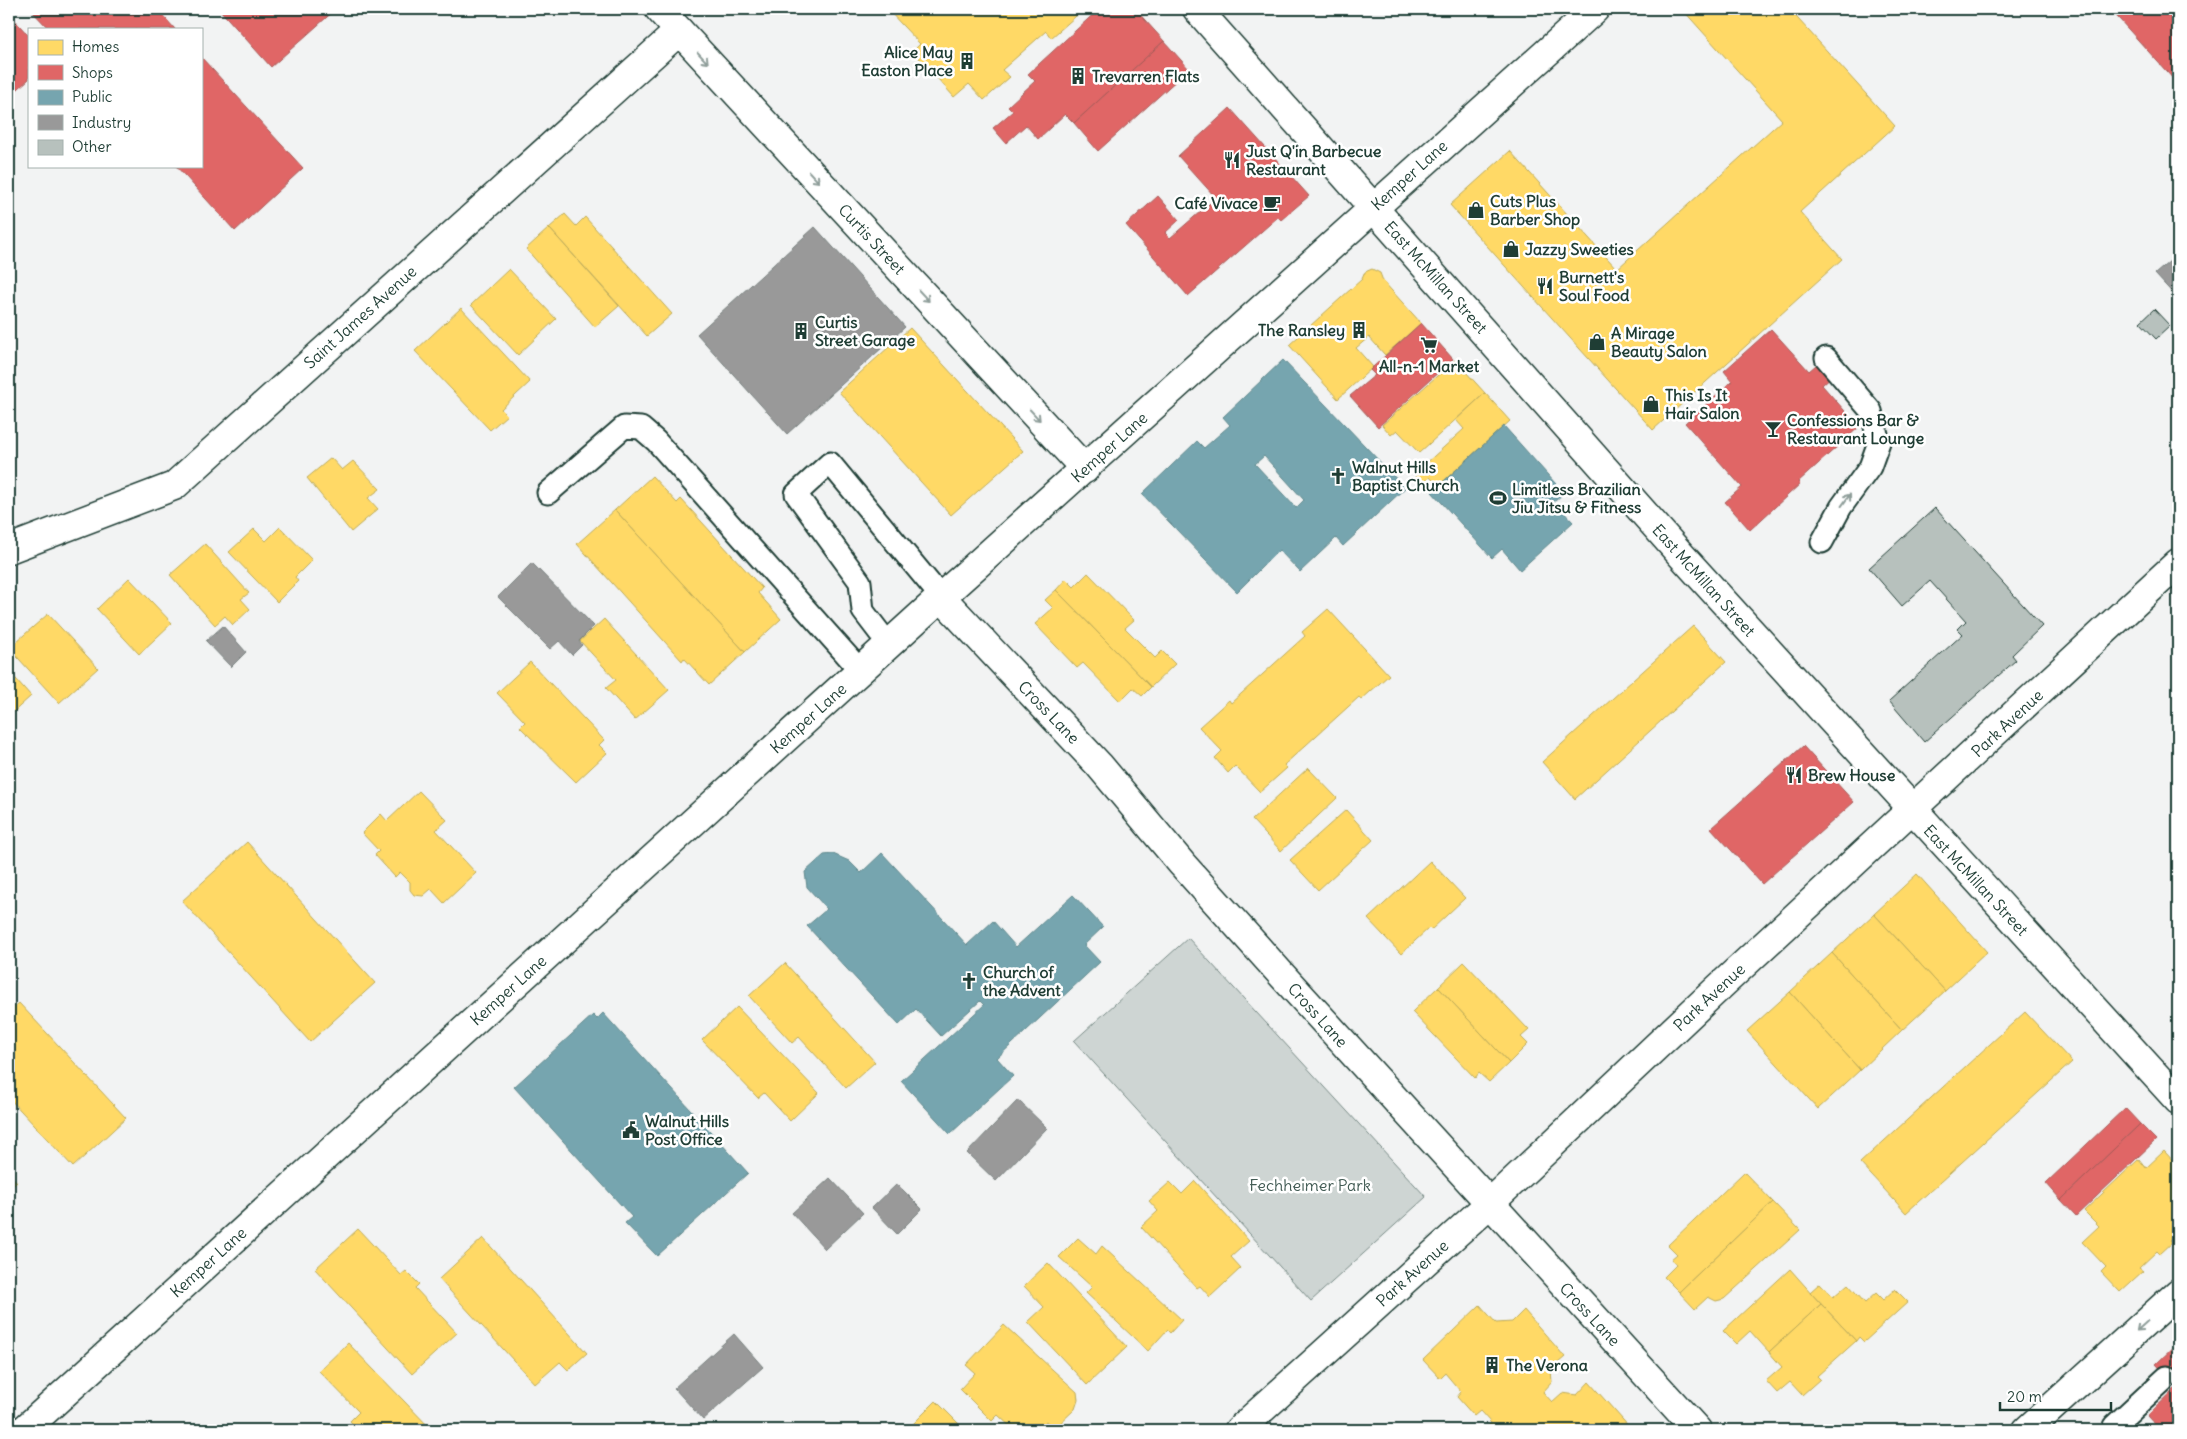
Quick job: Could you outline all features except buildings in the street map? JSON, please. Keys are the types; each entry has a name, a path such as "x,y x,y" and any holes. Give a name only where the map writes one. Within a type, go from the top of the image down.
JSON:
{"street":[{"name":"Curtis Street","path":"659,9 1085,469"},
{"name":"East McMillan Street","path":"1198,9 1682,556 2178,1100"},
{"name":"Kemper Lane","path":"24,1430 860,670 1595,9"},
{"name":"Saint James Avenue","path":"9,549 174,486 679,31"},
{"name":"Park Avenue","path":"1238,1430 1488,1204 1714,992 2178,563"},
{"name":"Cross Lane","path":"941,597 1099,765 1182,864 1488,1204 1697,1430"},
{"path":"2027,1430 2178,1293"}],"lane":[{"path":"1822,542 1841,507 1870,467 1879,442 1871,411 1826,358"},
{"path":"548,493 624,427 641,428 656,441 860,670"},
{"path":"889,644 863,611 860,582 796,494 830,463 941,597"},
{"path":"2118,1430 2114,1426 2167,1376"}],"green space":[{"name":"Fechheimer Park","path":"1188,938 1426,1197 1311,1301 1074,1041"}],"place":[{"name":"Alice May Easton Place","path":"967,61"},
{"name":"Trevarren Flats","path":"1078,76"},
{"name":"Just Q'in Barbecue Restaurant","path":"1232,160"},
{"name":"Café Vivace","path":"1272,203"},
{"name":"Cuts Plus Barber Shop","path":"1476,210"},
{"name":"Jazzy Sweeties","path":"1511,249"},
{"name":"Burnett's Soul Food","path":"1545,286"},
{"name":"The Ransley","path":"1359,330"},
{"name":"Curtis Street Garage","path":"801,331"},
{"name":"A Mirage Beauty Salon","path":"1597,342"},
{"name":"All-n-1 Market","path":"1429,345"},
{"name":"This Is It Hair Salon","path":"1651,404"},
{"name":"Confessions Bar & Restaurant Lounge","path":"1773,429"},
{"name":"Walnut Hills Baptist Church","path":"1338,476"},
{"name":"Limitless Brazilian Jiu Jitsu & Fitness","path":"1498,498"},
{"name":"Brew House","path":"1794,775"},
{"name":"Church of the Advent","path":"969,981"},
{"name":"Walnut Hills Post Office","path":"631,1130"},
{"name":"The Verona","path":"1492,1365"}]}
